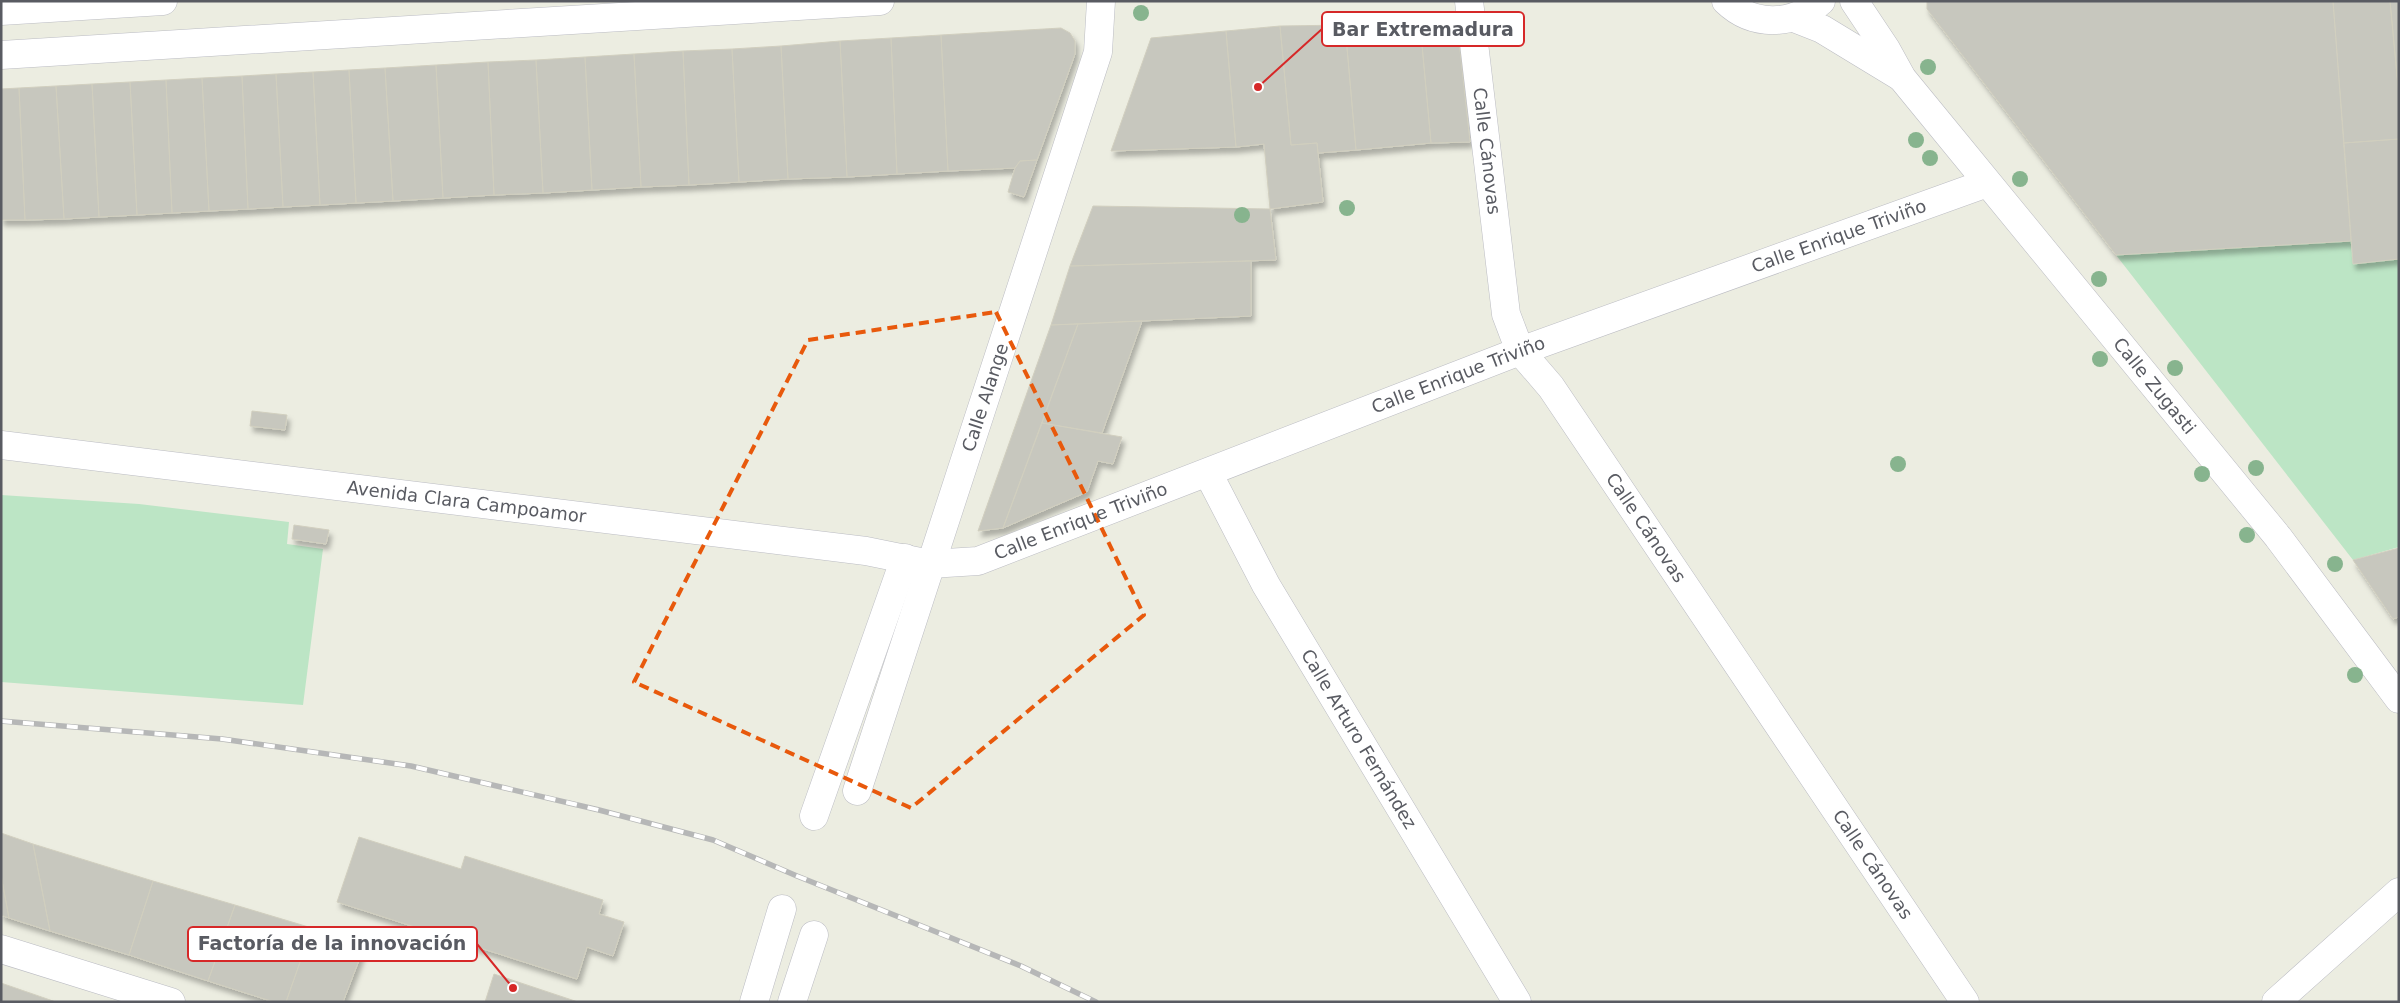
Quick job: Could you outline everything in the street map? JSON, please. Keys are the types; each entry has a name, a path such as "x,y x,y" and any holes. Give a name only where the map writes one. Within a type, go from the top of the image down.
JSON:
{"street":[{"path":"1,12 163,1"},
{"path":"1,55 880,1"},
{"name":"Calle Alange","path":"814,816 918,561 1098,52 1101,1"},
{"name":"Calle Cánovas","path":"1469,1 1506,314 1520,351 1551,387 1965,1002"},
{"path":"1726,1 1735,10 1753,18 1773,21 1794,18 1812,9 1821,1"},
{"name":"Calle Zugasti","path":"1854,1 1886,49 1902,78 1986,183 2278,537 2399,699"},
{"name":"Calle Zugasti","path":"1794,18 1822,29 1902,78"},
{"name":"Calle Enrique Triviño","path":"918,561 978,561 1520,351 1986,183"},
{"name":"Avenida Clara Campoamor","path":"1,445 479,502 866,551 918,561"},
{"name":"Calle Arturo Fernández","path":"1208,473 1266,585 1517,1002"},
{"name":"Calle Alange","path":"856,791 918,561"},
{"path":"2276,1002 2399,892"},
{"path":"754,1002 782,909"},
{"path":"792,1002 814,935"},
{"path":"1,949 171,1002"}],"highlighted area":[{"path":"996,312 1144,615 911,808 634,682 808,340"}],"green space":[{"path":"2351,241 2353,264 2399,259 2399,547 2353,560 2116,255"},
{"path":"1,495 139,504 289,522 287,544 323,549 303,705 1,682"}],"building":[{"path":"1927,1 2333,1 2351,241 2116,255 1927,9"},
{"path":"2333,1 2390,1 2399,97 2399,139 2344,143"},
{"path":"2390,1 2399,1 2399,97"},
{"path":"1420,23 1457,23 1470,142 1431,143"},
{"path":"1420,23 1431,143 1356,150 1345,25"},
{"path":"1345,25 1356,150 1318,153 1317,143 1291,145 1280,26"},
{"path":"1280,26 1291,145 1317,143 1323,202 1270,209 1264,144 1236,147 1226,31"},
{"path":"1061,28 1070,33 1075,41 1075,54 1037,160 1020,161 1015,168 948,171 941,35"},
{"path":"1226,31 1236,147 1111,151 1151,38"},
{"path":"941,35 948,171 897,174 891,38"},
{"path":"891,38 897,174 847,177 840,41"},
{"path":"840,41 847,177 788,179 781,46"},
{"path":"781,46 788,179 739,182 732,49"},
{"path":"732,49 739,182 689,185 683,51"},
{"path":"683,51 689,185 641,187 634,54"},
{"path":"634,54 641,187 592,190 585,57"},
{"path":"585,57 592,190 543,193 536,60"},
{"path":"536,60 543,193 494,195 488,62"},
{"path":"488,62 494,195 443,198 436,65"},
{"path":"436,65 443,198 393,201 385,68"},
{"path":"385,68 393,201 356,203 349,70"},
{"path":"349,70 356,203 320,205 313,72"},
{"path":"313,72 320,205 283,207 276,74"},
{"path":"276,74 283,207 248,209 242,76"},
{"path":"242,76 248,209 209,211 202,78"},
{"path":"202,78 209,211 172,213 166,80"},
{"path":"166,80 172,213 137,215 130,82"},
{"path":"130,82 137,215 99,217 92,84"},
{"path":"92,84 99,217 64,219 56,86"},
{"path":"56,86 64,219 25,220 19,88"},
{"path":"19,88 25,220 1,220 1,89"},
{"path":"2399,139 2399,259 2353,264 2344,143"},
{"path":"1037,160 1024,197 1008,192 1015,168 1020,161"},
{"path":"1093,206 1270,209 1276,260 1070,266"},
{"path":"1251,261 1251,316 1051,325 1070,266"},
{"path":"1142,321 1102,433 1042,423 1078,324"},
{"path":"1078,324 1003,528 978,531 1051,325"},
{"path":"252,411 287,415 285,430 250,426"},
{"path":"1042,423 1122,437 1113,464 1098,461 1087,492 1003,528"},
{"path":"294,525 329,530 326,544 292,539"},
{"path":"2399,548 2399,617 2393,619 2353,560"},
{"path":"1,833 33,844 50,931 9,918 1,875"},
{"path":"359,837 461,869 465,856 603,900 599,914 624,922 613,956 587,947 577,979 337,902"},
{"path":"33,844 153,881 129,955 50,931"},
{"path":"1,875 9,918 1,915"},
{"path":"153,881 235,905 208,981 129,955"},
{"path":"235,905 312,928 286,1002 274,1002 208,981"},
{"path":"312,928 364,947 343,1002 286,1002"},
{"path":"494,974 578,1002 485,1002"},
{"path":"1,983 56,1002 1,1002"}],"railway":[{"path":"1,721 222,739 411,766 599,810 713,840 797,876 1021,966 1096,1002"}],"place":[{"name":"Bar Extremadura","path":"1258,87"},
{"name":"Factoría de la innovación","path":"513,988"}]}
